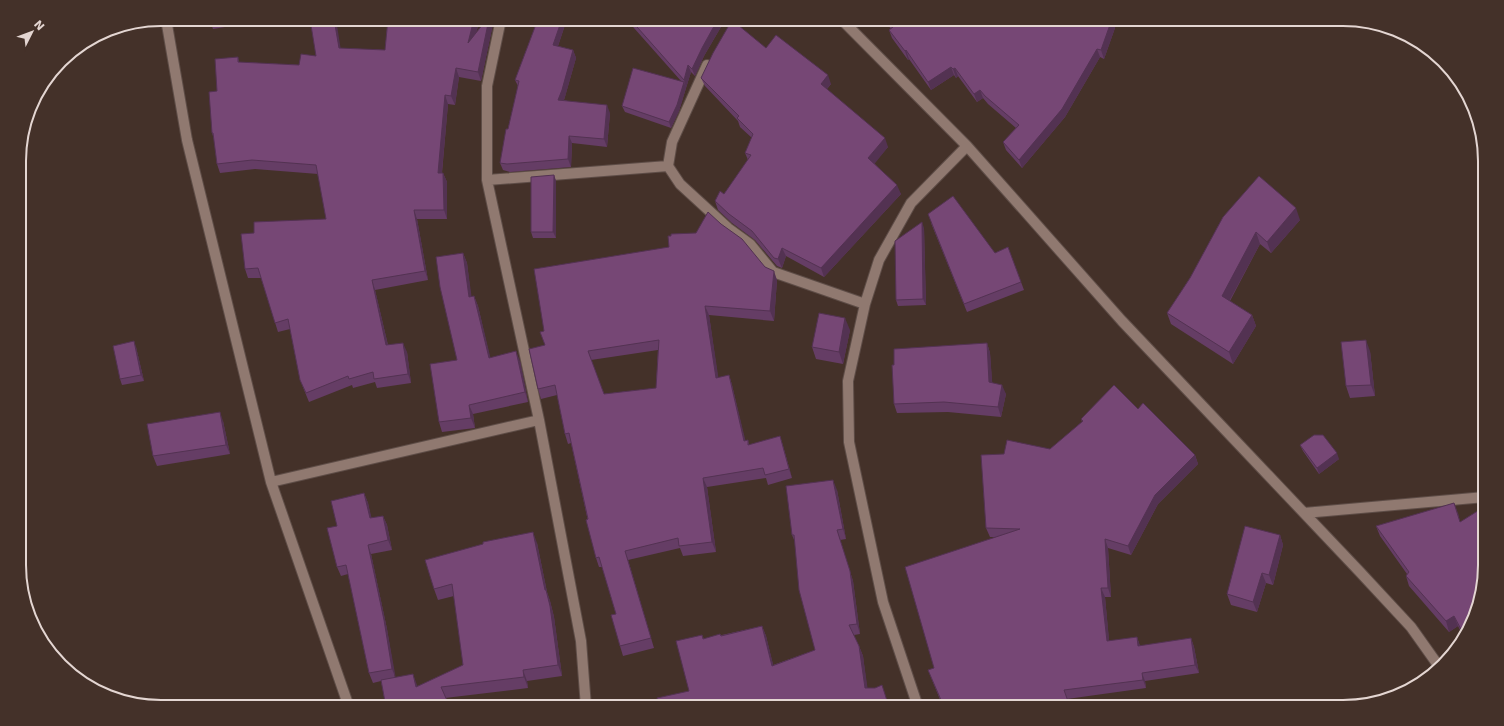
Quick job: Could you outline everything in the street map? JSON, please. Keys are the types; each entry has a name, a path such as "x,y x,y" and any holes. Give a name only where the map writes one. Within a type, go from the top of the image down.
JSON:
{"street":[{"path":"167,26 187,140 271,482 346,700"},
{"path":"500,26 487,86 488,180 539,420 581,640 585,700"},
{"path":"848,26 967,146 1122,321 1359,571 1411,628 1436,663"},
{"path":"710,59 672,142 668,166 680,184 728,228 750,244 773,272 865,304"},
{"path":"916,700 883,602 849,442 848,381 865,304 879,260 911,203 967,146"},
{"path":"488,180 668,166"},
{"path":"271,482 539,420"},
{"path":"1304,513 1478,499"}],"building":[{"path":"311,26 335,26 339,48 385,50 387,26 472,26 468,43 481,26 488,26 478,72 456,68 451,96 445,95 438,173 443,173 444,210 414,210 425,271 372,280 386,345 403,343 408,374 374,379 373,372 349,379 348,376 306,393 300,380 288,319 275,323 258,268 245,269 241,234 254,233 254,222 326,219 316,165 252,160 217,164 212,133 209,92 217,91 215,59 238,57 238,62 299,65 301,54 316,56"},
{"path":"535,26 560,26 553,45 573,50 558,100 607,105 604,139 569,136 568,159 507,164 500,163 506,129 508,129 519,81 515,80"},
{"path":"636,26 714,26 692,69 688,65 684,80"},
{"path":"729,26 739,26 766,48 776,35 828,75 821,84 885,138 868,158 897,185 821,268 782,248 778,259 774,258 752,231 729,214 715,201 720,191 724,194 751,155 745,153 753,134 737,118 739,116 701,78"},
{"path":"892,26 1110,26 1101,50 1097,49 1062,109 1019,160 1003,142 1019,125 980,90 974,94 955,68 953,69 951,67 928,82 906,50 905,51 889,30 893,27"},
{"path":"633,68 684,82 677,105 669,122 622,106"},
{"path":"554,175 553,232 531,232 531,177"},
{"path":"1259,176 1296,208 1267,242 1256,232 1222,296 1252,315 1229,352 1167,313 1190,278 1223,217"},
{"path":"953,196 995,253 1008,247 1021,282 964,304 928,214"},
{"path":"708,212 721,224 742,239 765,267 774,271 770,311 705,306 716,378 729,375 744,441 748,440 748,445 780,436 789,469 765,475 763,468 703,478 712,542 679,546 678,538 625,551 651,638 620,646 611,615 616,614 599,557 596,558 586,520 588,519 569,433 565,434 555,385 538,389 529,349 545,345 540,332 544,331 534,269 669,247 668,236 671,236 671,234 696,233","holes":["659,340 656,388 604,394 588,351"]},
{"path":"922,222 923,299 896,300 895,241"},
{"path":"463,253 469,297 474,296 489,358 516,351 525,392 469,405 471,418 439,422 430,364 457,360 440,287 436,257"},
{"path":"819,313 845,318 839,352 812,347"},
{"path":"1366,340 1371,385 1346,386 1341,342"},
{"path":"134,341 141,375 120,379 113,346"},
{"path":"987,343 989,382 1002,385 998,407 944,402 894,404 892,365 894,365 894,349"},
{"path":"1114,385 1138,409 1143,403 1195,455 1155,495 1128,546 1105,539 1108,588 1101,588 1107,641 1137,637 1138,646 1191,638 1195,665 1142,673 1143,680 1064,690 1068,700 941,700 928,670 934,668 905,567 1020,529 986,528 981,455 1004,454 1007,440 1050,449 1083,421 1081,419"},
{"path":"220,412 226,445 153,456 147,424"},
{"path":"1314,435 1323,435 1337,453 1317,468 1300,445"},
{"path":"833,480 843,529 837,530 850,571 857,624 849,625 859,646 865,688 875,688 882,685 887,700 657,700 657,698 689,691 676,641 702,635 703,639 720,634 721,636 762,626 772,666 815,650 799,590 794,535 792,535 786,486"},
{"path":"364,493 370,518 383,516 388,540 368,545 384,620 392,669 369,673 346,565 337,567 327,528 337,526 331,501"},
{"path":"1454,503 1460,522 1478,511 1478,574 1471,609 1461,630 1454,616 1446,621 1406,576 1409,572 1376,526"},
{"path":"1245,526 1280,535 1269,575 1262,573 1253,602 1227,594"},
{"path":"533,532 545,590 550,606 558,665 523,670 524,677 441,687 447,700 385,700 381,680 413,674 416,687 463,665 452,584 434,589 425,560 483,544 483,542"}]}
